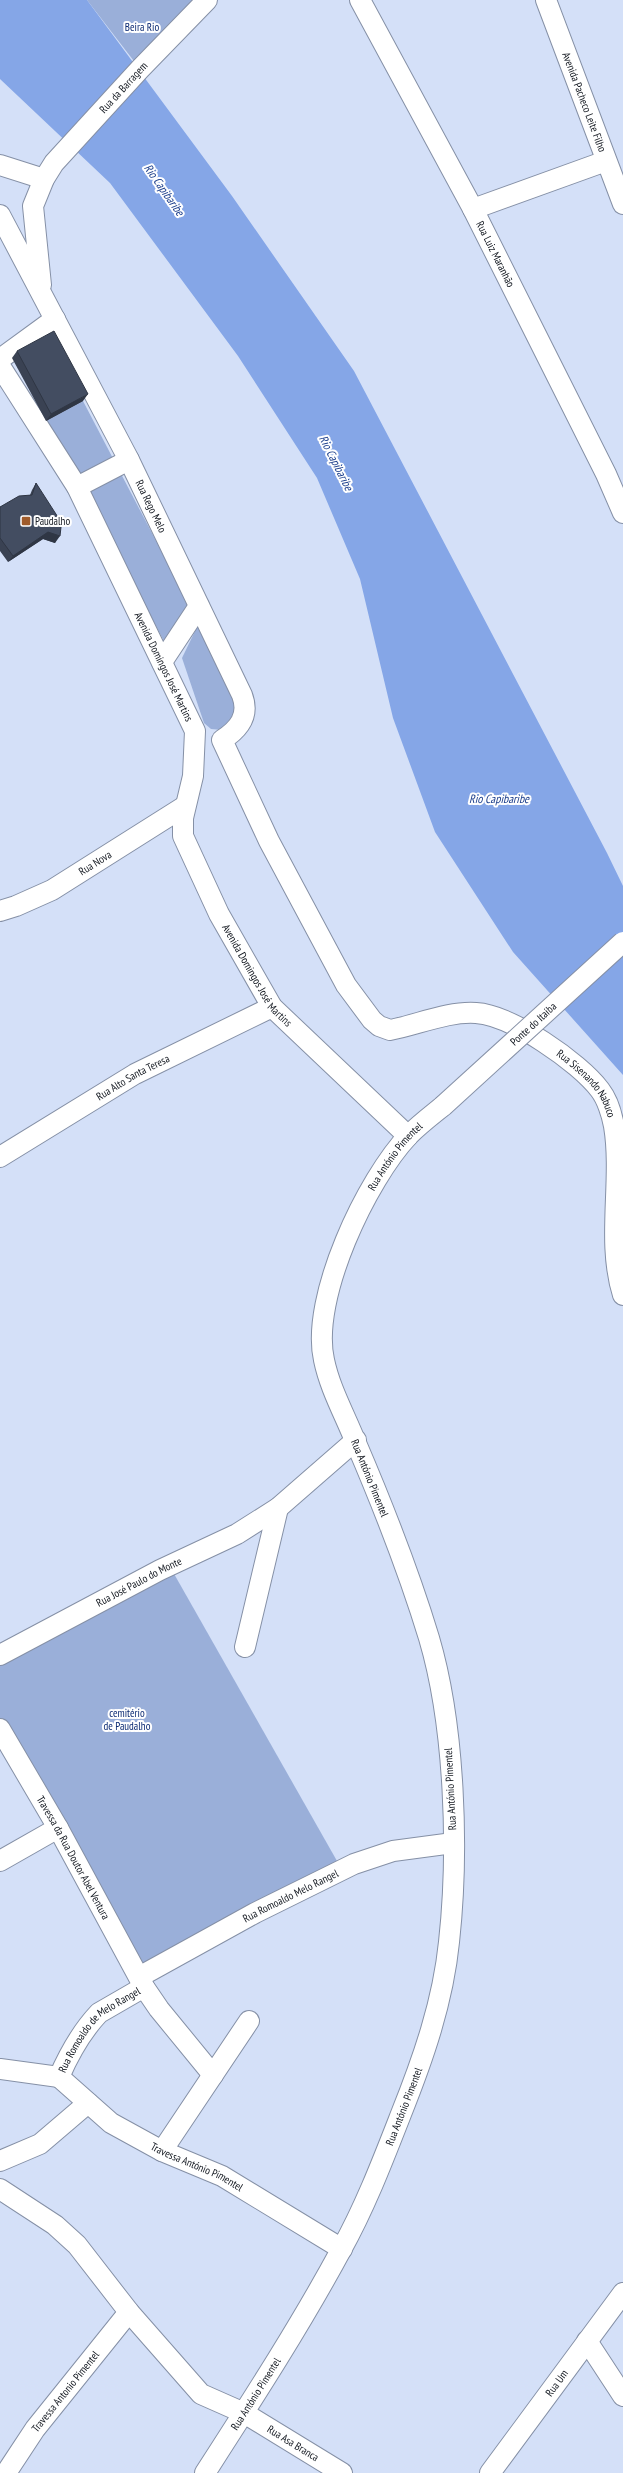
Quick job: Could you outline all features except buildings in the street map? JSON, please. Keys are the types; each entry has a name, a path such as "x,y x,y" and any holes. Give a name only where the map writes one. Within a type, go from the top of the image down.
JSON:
{"street":[{"name":"Rua da Barragem","path":"43,301 34,236 33,206 49,171 140,69 208,0"},
{"name":"Rua Luiz Maranhão","path":"360,0 614,471 623,513"},
{"name":"Avenida Pacheco Leite Filho","path":"546,0 606,160 622,198"},
{"path":"473,209 606,160"},
{"path":"0,165 49,171"},
{"name":"Rua Rego Melo","path":"0,215 43,301 55,319 129,460 242,696 244,716 238,729 222,740"},
{"path":"0,359 55,319"},
{"name":"Avenida Domingos José Martins","path":"0,366 77,488 195,731 193,776 185,806 182,826 187,847 219,914 272,1007 408,1136"},
{"path":"77,488 129,460"},
{"path":"162,662 199,606"},
{"path":"195,731 202,736 222,740"},
{"name":"Rua Sisenando Nabuco","path":"222,740 269,842 346,985 372,1020 379,1026 390,1030 475,1012 496,1016 517,1026 559,1053 584,1073 600,1090 614,1125 616,1148 617,1263 623,1295"},
{"name":"Rua Nova","path":"0,911 16,906 52,890 185,806"},
{"name":"Ponte do Itaiba","path":"443,1106 623,942"},
{"name":"Rua Alto Santa Teresa","path":"0,1157 135,1074 272,1007"},
{"name":"Rua António Pimentel","path":"205,2473 244,2413 342,2249 380,2166 424,2053 437,2011 449,1945 453,1842 450,1769 445,1723 430,1642 396,1543 356,1440 340,1407 324,1360 322,1343 327,1298 344,1244 366,1198 377,1177 408,1136 443,1106"},
{"name":"Rua José Paulo do Monte","path":"0,1655 160,1570 237,1534 278,1508 356,1440"},
{"path":"245,1647 278,1508"},
{"name":"Travessa da Rua Doutor Abel Ventura","path":"0,1729 58,1828 142,1982 159,2009 213,2075"},
{"path":"0,1861 58,1828"},
{"name":"Rua Romoaldo Melo Rangel","path":"142,1982 255,1913 354,1864 393,1851 453,1842"},
{"name":"Rua Romoaldo de Melo Rangel","path":"59,2077 71,2050 99,2013 142,1982"},
{"path":"162,2151 249,2021"},
{"path":"0,2069 59,2077"},
{"name":"Travessa António Pimentel","path":"59,2077 111,2123 162,2151 222,2176 342,2249"},
{"path":"0,2161 40,2144 88,2104"},
{"path":"0,2189 67,2235 128,2312 201,2394 244,2413"},
{"name":"Rua Um","path":"490,2473 623,2293"},
{"name":"Travessa Antonio Pimentel","path":"6,2473 35,2429 128,2312"},
{"path":"587,2341 623,2396"},
{"name":"Rua Asa Branca","path":"244,2413 342,2473"}],"green space":[{"name":"Beira Rio","path":"87,0 208,0 140,69"},
{"path":"83,401 189,604 165,643 46,421"},
{"path":"197,627 205,630 243,699 237,713 222,730 211,729 204,723 182,658"},
{"name":"cemitério de Paudalho","path":"169,1565 341,1868 143,1970 0,1725 0,1656"}],"water":[{"name":"Rio Capibaribe","path":"0,0 87,0 232,196 354,371 623,886 623,1075 513,952 435,832 393,718 360,579 317,478 238,356 110,183 0,79"}],"place":[{"name":"Paudalho","path":"26,521"}]}
